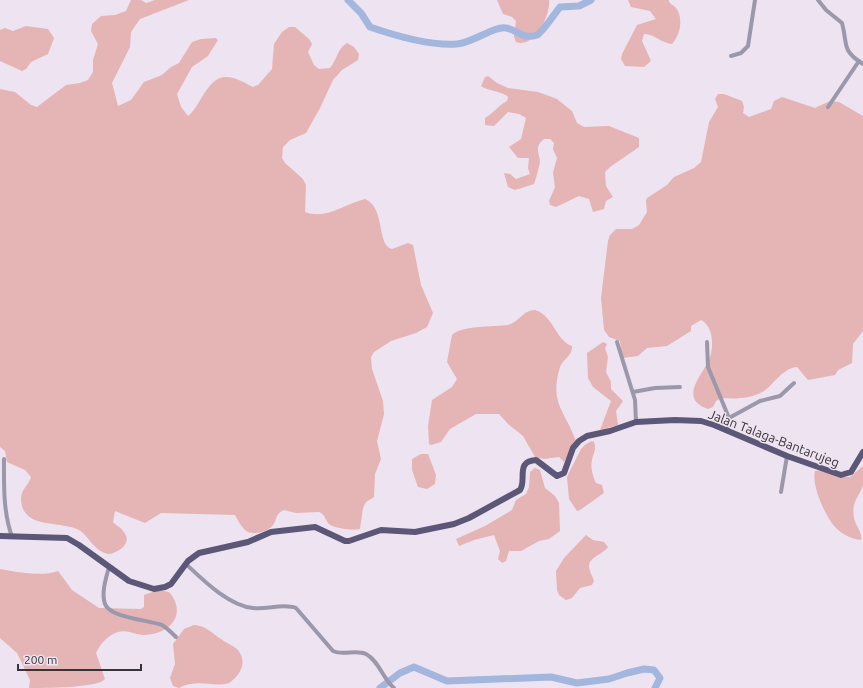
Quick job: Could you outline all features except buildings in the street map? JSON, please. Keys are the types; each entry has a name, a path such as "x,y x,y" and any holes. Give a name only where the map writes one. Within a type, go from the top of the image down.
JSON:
{"main road":[{"name":"Jalan Talaga-Bantarujeg","path":"0,536 66,538 79,545 129,581 154,588 165,587 171,584 186,564 199,553 248,542 272,532 315,527 345,541 349,541 358,540 381,530 415,532 454,524 469,518 520,490 523,485 523,469 530,461 536,460 557,476 560,476 564,473 573,448 578,441 587,436 610,431 636,422 675,420 701,421 787,456 833,473 844,475 851,472 863,452"}],"street":[{"path":"731,56 741,52 748,46 755,0"},
{"path":"818,0 826,10 842,23 847,50 861,63 828,107"},
{"path":"616,342 633,392 637,412 636,422"},
{"path":"707,342 708,367 729,418 727,431"},
{"path":"729,418 760,401 780,396 794,383"},
{"path":"633,392 655,388 680,388"},
{"path":"781,492 787,456"},
{"path":"4,459 4,501 6,520 12,537"},
{"path":"186,564 206,583 234,602 252,608 291,606 296,608 332,651 360,652 370,657 393,687"},
{"path":"109,568 104,589 105,605 107,608 117,614 163,626 176,637"}],"shaded area":[{"path":"131,0 141,0 146,3 155,0 189,0 140,19 131,32 130,47 112,83 118,106 131,100 144,82 162,75 171,67 179,63 192,42 201,39 216,38 218,40 208,56 192,67 177,94 181,107 188,116 197,106 209,87 219,78 233,78 253,87 258,85 272,69 274,44 282,32 289,27 295,27 309,39 312,44 308,52 314,65 319,69 330,68 341,48 347,43 354,47 359,54 358,60 342,70 333,80 306,133 290,140 283,147 282,158 285,163 303,179 306,185 305,212 313,214 328,213 365,199 372,204 376,210 384,241 387,246 392,249 408,243 413,245 421,285 433,313 427,327 416,333 391,341 374,352 371,357 372,369 383,401 384,414 377,441 381,459 375,474 374,497 366,502 363,508 360,529 339,528 331,525 323,514 319,512 296,513 284,510 279,514 271,528 259,533 250,533 244,529 235,515 161,513 145,523 115,511 113,522 122,530 127,539 122,548 110,554 96,548 79,530 35,520 28,516 23,509 21,496 31,477 25,470 7,462 5,451 0,447 0,89 15,92 31,105 37,107 66,85 88,80 93,72 93,60 98,44 91,31 92,24 101,16 115,15 126,11"},
{"path":"497,0 549,0 549,6 540,29 529,40 523,43 516,42 514,37 516,21 512,17 503,14"},
{"path":"628,0 669,0 669,2 676,8 680,17 679,32 672,44 664,42 651,35 644,34 642,41 651,61 644,67 625,66 621,59 622,54 637,25 656,19 650,11 631,7"},
{"path":"26,26 48,29 54,38 48,54 31,62 26,69 22,71 0,61 0,30 5,28 13,31"},
{"path":"488,76 497,83 508,88 538,92 557,99 572,111 577,123 584,127 609,126 639,138 639,147 605,172 606,186 613,197 606,201 604,209 593,212 589,199 579,196 556,207 550,205 549,201 555,187 553,173 557,158 553,149 554,143 550,139 544,139 539,145 538,150 540,162 534,184 515,190 508,187 504,173 510,174 516,179 530,174 528,168 529,158 518,158 509,147 521,139 526,118 519,114 508,112 494,126 485,125 485,118 507,101 508,97 504,94 481,86 485,77"},
{"path":"718,94 724,94 742,101 744,107 743,113 749,117 771,109 774,101 782,97 815,108 830,101 839,102 863,116 863,331 853,344 852,363 838,370 835,375 808,380 797,367 792,368 783,373 768,388 759,394 743,398 721,398 716,401 713,407 708,409 699,405 693,393 698,379 709,360 712,350 711,332 705,323 701,320 691,326 691,331 667,346 647,348 638,356 622,358 620,341 609,337 604,330 601,298 610,235 616,229 632,229 639,225 647,212 647,198 667,185 674,177 694,168 701,162 709,122 718,107 715,99"},
{"path":"535,310 547,317 562,339 572,346 571,352 561,364 556,390 560,406 576,441 564,462 559,457 544,459 535,457 523,436 508,424 499,414 476,414 450,429 441,442 431,445 429,444 428,426 432,400 452,387 457,379 447,362 452,335 470,328 508,325 527,312"},
{"path":"603,342 607,344 605,348 608,357 606,372 611,382 611,389 623,401 616,411 618,425 600,430 611,401 593,387 588,378 587,353"},
{"path":"592,441 594,442 595,447 591,463 592,472 596,483 602,485 604,493 577,511 569,499 567,477 581,449"},
{"path":"421,454 428,454 436,475 435,484 427,489 418,487 412,470 412,459"},
{"path":"863,466 863,485 854,504 853,512 861,535 861,540 845,535 832,523 820,501 814,477 815,471 819,470 850,477"},
{"path":"535,468 540,470 545,488 555,496 559,503 560,531 549,539 539,541 521,551 509,551 506,561 502,563 498,559 500,551 494,535 474,540 459,546 456,539 485,526 512,510 516,500 526,494 529,487 530,472"},
{"path":"586,535 593,540 604,542 608,547 590,563 590,571 594,581 592,585 580,588 572,598 566,600 559,595 557,590 556,571 564,558"},
{"path":"0,569 37,574 58,571 72,590 99,608 141,609 144,607 144,595 158,590 169,592 177,608 176,615 174,621 169,627 154,634 142,635 121,631 108,637 96,653 105,679 101,682 70,687 29,688 30,680 17,653 0,638"},
{"path":"194,625 202,626 237,649 242,658 242,668 237,676 229,683 199,683 186,685 179,688 173,686 170,678 175,664 173,644 184,629"}],"waterway":[{"path":"348,0 361,13 370,27 413,40 447,44 457,44 470,41 501,28 510,29 524,36 537,35 546,26 560,7 579,6 591,0"},
{"path":"380,688 400,673 414,667 447,681 551,677 577,683 609,679 644,669 654,670 660,678 655,688"}]}
